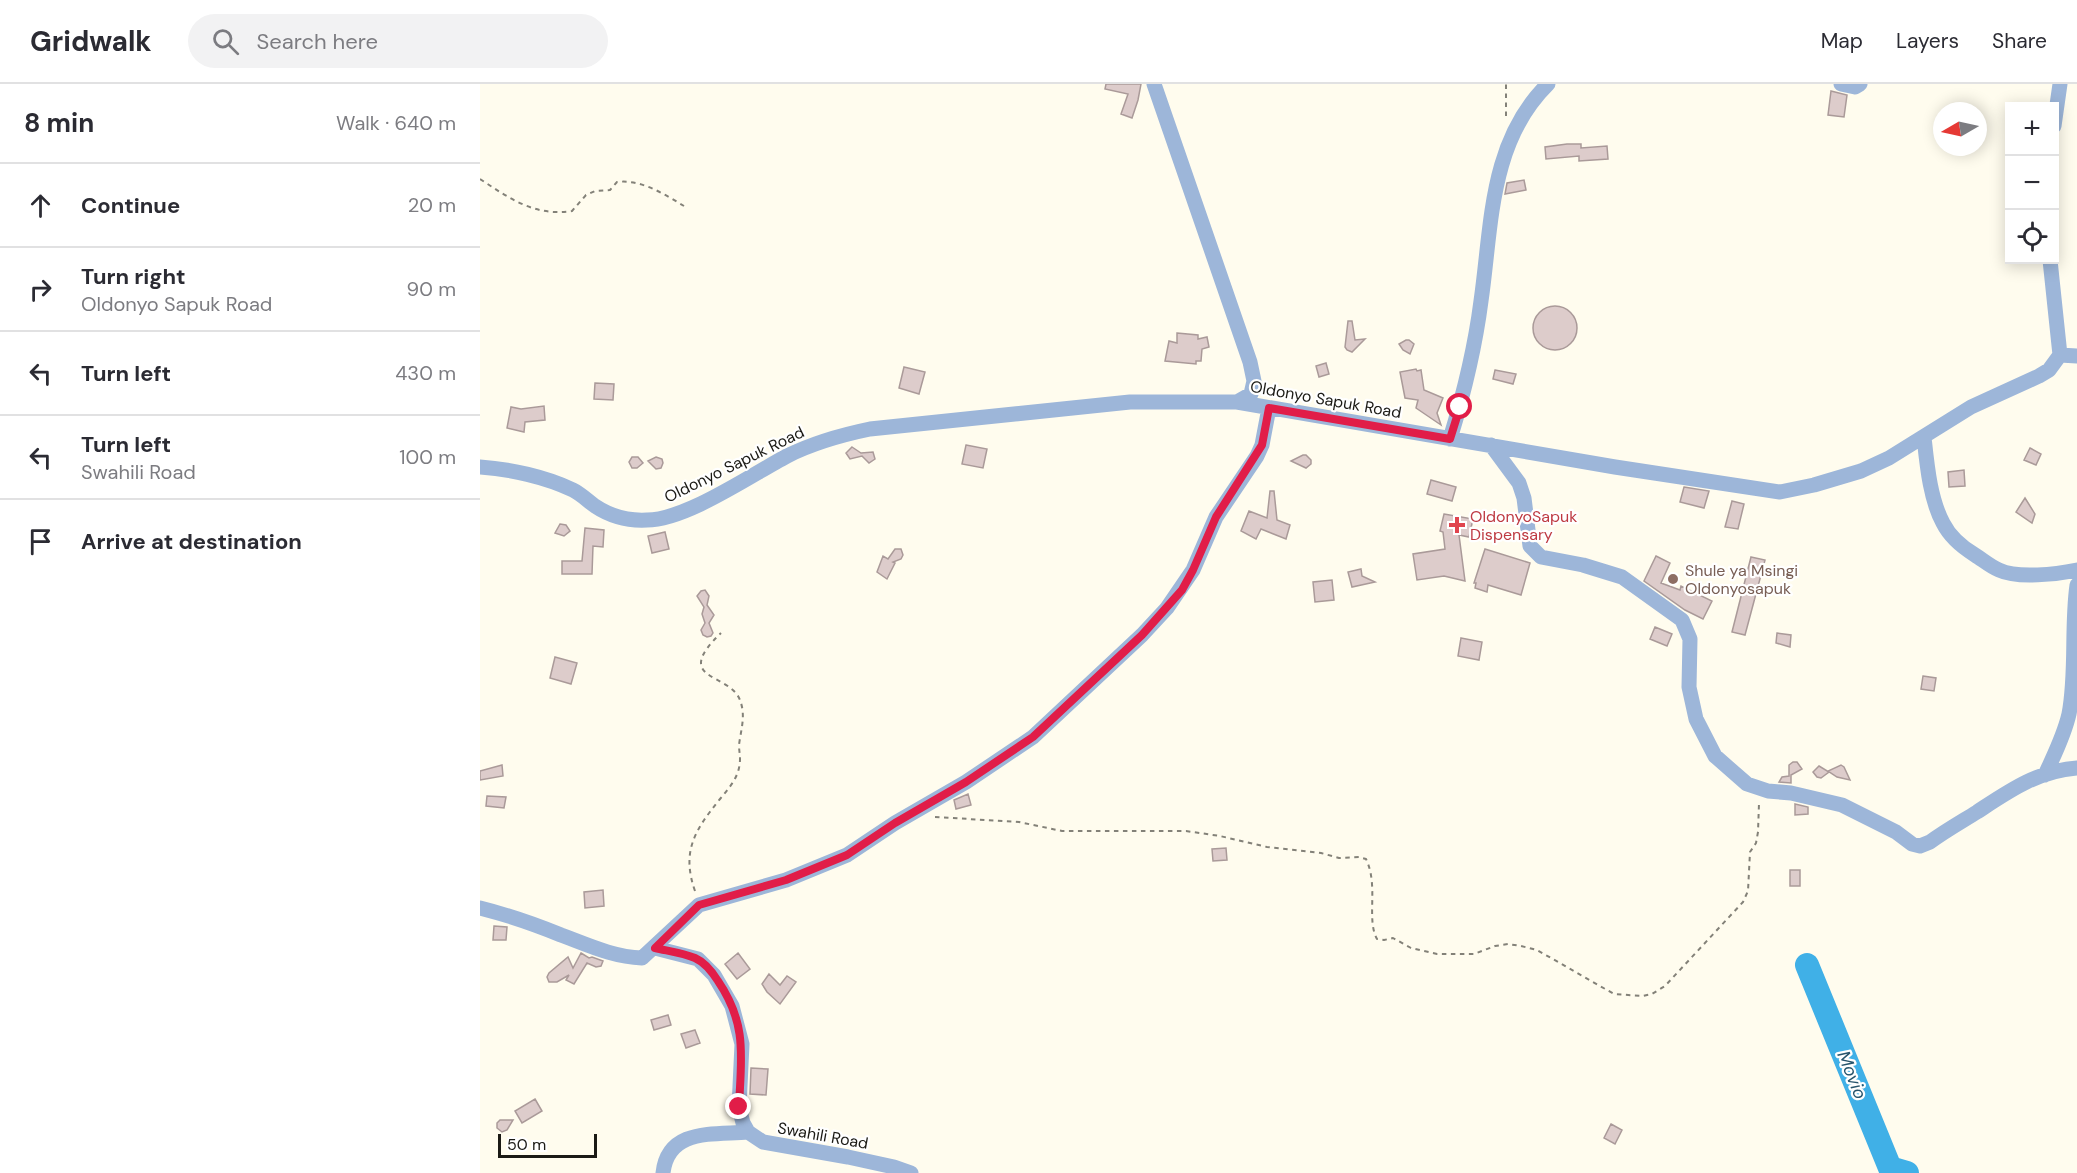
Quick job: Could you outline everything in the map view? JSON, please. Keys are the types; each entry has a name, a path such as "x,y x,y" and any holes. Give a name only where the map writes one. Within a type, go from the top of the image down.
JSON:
{"street":[{"path":"1154,84 1250,362 1254,381 1251,394 1237,402"},
{"path":"1450,439 1475,342 1492,208 1504,152 1521,119 1548,84"},
{"path":"1841,84 1854,87 1860,84"},
{"path":"2058,102 2060,84"},
{"path":"2050,264 2060,355 2077,356"},
{"name":"Oldonyo Sapuk Road","path":"480,468 548,480 574,491 611,515 647,520 660,519 689,508 790,455 839,436 870,429 1130,402 1237,402 1676,477 1780,492 1861,471 1889,458 1971,406 2021,385 2049,370 2060,355"},
{"path":"480,908 516,918 604,951 629,958 642,958 699,905 809,872 847,855 966,782 1033,737 1142,635 1167,608 1193,570 1216,517 1257,456 1262,445 1269,408"},
{"path":"1924,437 1936,508 1943,525 1962,547 2000,571 2019,574 2060,574 2077,570"},
{"path":"1491,445 1519,483 1524,498 1530,546 1534,552 1552,560 1582,565 1622,577 1682,620 1690,639 1689,687 1702,735 1714,756 1747,784 1828,800 1842,805 1896,832 1912,844 1920,846 1930,842 2007,791 2061,769 2077,768"},
{"path":"2045,775 2064,731 2069,713 2077,585"},
{"path":"655,948 698,959 714,975 732,1006 742,1044 739,1107 748,1132 699,1136 677,1143 665,1159 663,1173"},
{"name":"Swahili Road","path":"748,1132 763,1142 860,1159 911,1173"}],"path":[{"path":"480,179 514,200 543,212 555,214 572,211 586,195 595,191 610,190 617,182 624,181 653,189 684,206"},
{"path":"699,905 688,867 690,852 705,818 732,786 740,768 739,744 744,720 739,696 722,682 709,676 702,666 705,650 721,633"},
{"path":"911,814 1010,821 1062,831 1186,831 1339,858 1359,857 1366,859 1370,866 1373,884 1372,928 1377,939 1393,938 1411,948 1437,954 1474,954 1495,946 1508,944 1521,946 1537,950 1614,994 1643,996 1652,994 1665,986 1743,903 1748,891 1750,852 1756,843 1758,832 1760,788"}],"building":[{"path":"1106,84 1141,84 1132,118 1121,114 1128,94 1105,89"},
{"path":"1831,91 1847,95 1844,117 1828,115"},
{"path":"1581,144 1581,148 1607,146 1608,159 1579,161 1579,156 1546,159 1545,147"},
{"path":"1524,180 1526,190 1505,194 1507,183"},
{"path":"1555,306 1570,313 1577,328 1570,343 1555,350 1540,343 1533,328 1540,313"},
{"path":"1348,321 1352,321 1355,340 1365,339 1352,352 1345,347"},
{"path":"1177,333 1198,335 1198,339 1207,337 1209,347 1202,349 1201,361 1196,361 1196,364 1165,361 1169,341 1177,343"},
{"path":"1406,340 1414,344 1410,354 1399,344"},
{"path":"1326,363 1329,374 1319,377 1316,366"},
{"path":"904,367 925,372 919,394 899,388"},
{"path":"1421,370 1424,390 1443,398 1437,413 1441,425 1416,408 1418,400 1405,398 1400,372"},
{"path":"1495,370 1516,374 1513,384 1493,379"},
{"path":"595,383 614,384 613,400 594,399"},
{"path":"544,406 545,420 525,422 524,432 507,428 511,407 521,409"},
{"path":"966,445 987,449 983,468 962,464"},
{"path":"852,447 861,453 873,452 875,459 869,463 862,456 850,459 846,453"},
{"path":"2030,448 2041,454 2036,465 2024,460"},
{"path":"1303,455 1311,460 1311,464 1306,468 1291,461"},
{"path":"632,457 638,457 643,463 637,468 632,468 629,462"},
{"path":"656,457 662,459 661,468 656,469 648,461"},
{"path":"1964,470 1965,486 1949,487 1948,472"},
{"path":"1431,480 1456,487 1452,501 1427,494"},
{"path":"1684,487 1709,491 1704,508 1680,502"},
{"path":"1270,491 1274,491 1277,520 1290,525 1286,539 1261,529 1256,539 1241,531 1249,511 1267,518"},
{"path":"2025,498 2035,514 2032,523 2016,512"},
{"path":"1732,501 1744,504 1738,529 1725,527"},
{"path":"1444,514 1473,519 1469,537 1459,535 1465,581 1444,576 1417,580 1413,554 1445,549 1443,532 1440,531"},
{"path":"560,524 566,525 570,531 564,536 555,533"},
{"path":"585,528 604,530 603,547 593,546 592,574 562,574 562,561 582,561"},
{"path":"665,532 669,549 652,553 648,536"},
{"path":"895,549 901,549 903,555 901,559 893,562 895,563 887,579 877,572 883,556 888,559"},
{"path":"1485,549 1530,563 1521,595 1488,585 1487,592 1475,588 1476,583 1474,583"},
{"path":"1656,556 1670,563 1661,583 1680,590 1681,586 1712,601 1703,619 1685,610 1644,581"},
{"path":"1751,557 1765,560 1745,635 1732,632"},
{"path":"1361,569 1362,576 1375,582 1352,587 1348,572"},
{"path":"1332,580 1334,600 1315,602 1313,582"},
{"path":"705,590 709,596 707,605 714,615 709,623 713,633 707,637 701,630 705,623 702,614 704,607 697,596"},
{"path":"1655,627 1672,634 1667,646 1650,639"},
{"path":"1777,633 1791,635 1790,647 1776,643"},
{"path":"1461,638 1482,642 1479,660 1458,656"},
{"path":"555,657 577,663 571,684 550,678"},
{"path":"1923,676 1936,678 1934,691 1921,689"},
{"path":"1797,762 1802,769 1791,775 1791,783 1779,782 1782,777 1789,776 1789,765"},
{"path":"502,765 503,776 480,780 480,771"},
{"path":"1841,765 1850,780 1837,777 1828,771"},
{"path":"1819,766 1829,772 1821,778 1813,772"},
{"path":"968,794 971,805 956,809 954,800"},
{"path":"487,796 506,797 504,808 486,806"},
{"path":"1795,804 1808,807 1808,814 1795,815"},
{"path":"1226,848 1227,860 1213,861 1212,849"},
{"path":"1790,870 1800,870 1800,886 1790,886"},
{"path":"603,890 604,906 585,908 584,892"},
{"path":"494,926 507,927 506,940 493,940"},
{"path":"581,953 589,958 603,961 601,966 596,967 587,963 574,984 566,980 569,975 557,982 549,982 547,977 549,973 568,957 573,968"},
{"path":"738,953 750,969 737,979 725,964"},
{"path":"769,974 780,985 787,976 796,982 780,1004 762,984"},
{"path":"668,1015 671,1025 654,1030 651,1020"},
{"path":"695,1030 700,1043 686,1048 681,1034"},
{"path":"751,1068 768,1069 766,1095 750,1094"},
{"path":"535,1099 542,1111 522,1123 515,1111"},
{"path":"500,1120 513,1120 507,1130 502,1132 497,1128"},
{"path":"1611,1124 1622,1130 1615,1144 1604,1138"}],"waterway":[{"name":"Movio","path":"1807,965 1890,1168 1907,1173"}],"place":[{"name":"OldonyoSapuk Dispensary","path":"1457,525"},
{"name":"Shule ya Msingi Oldonyosapuk","path":"1673,579"}],"route":[{"path":"739,1107 742,1044 738,1023 724,990 714,975 698,959 655,948 679,923 699,905 786,880 847,855 895,823 966,782 1033,737 1142,635 1182,590 1216,517 1257,456 1262,445 1269,408 1450,439 1460,407"}]}
